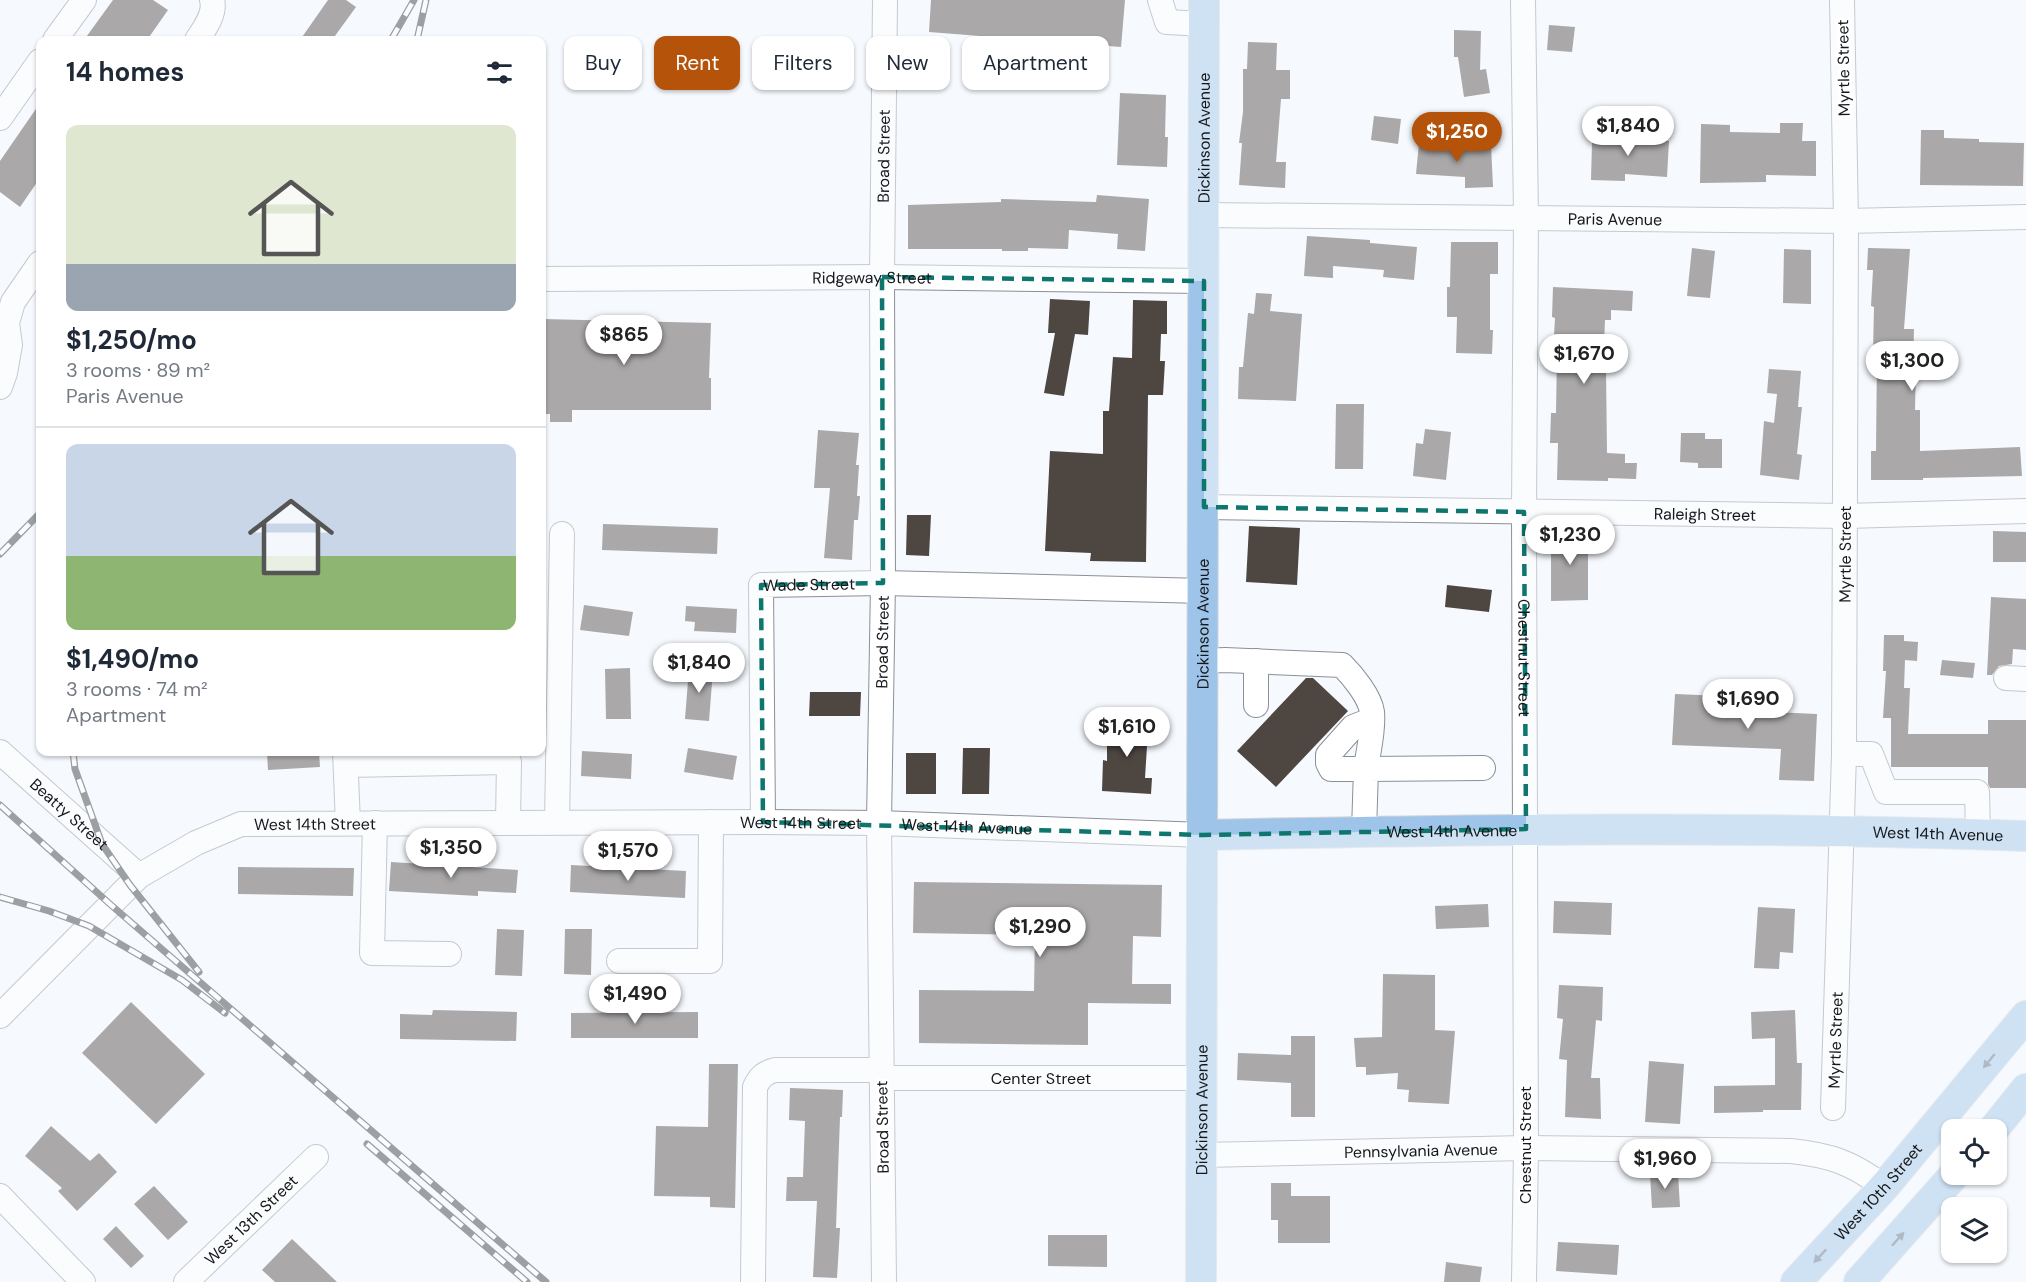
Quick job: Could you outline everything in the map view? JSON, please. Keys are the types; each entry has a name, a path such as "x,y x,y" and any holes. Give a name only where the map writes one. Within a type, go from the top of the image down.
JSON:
{"main road":[{"name":"Dickinson Avenue","path":"1202,1282 1204,12"},
{"name":"West 14th Avenue","path":"1203,835 1526,829 1843,830 2026,836"},
{"name":"West 10th Street","path":"1796,1282 1884,1187 2026,1016"},
{"path":"2002,1119 2026,1089"},
{"path":"1858,1282 1945,1185"}],"street":[{"path":"58,36 84,0"},
{"path":"200,36 214,7 212,0"},
{"name":"Broad Street","path":"884,1282 879,823 883,583 882,277 885,0"},
{"path":"1160,0 1167,22 1204,12"},
{"name":"Chestnut Street","path":"1523,0 1526,217 1524,1282"},
{"name":"Myrtle Street","path":"1833,1108 1844,754 1846,221 1842,0"},
{"path":"0,118 36,67"},
{"name":"Paris Avenue","path":"1204,215 1846,221 2026,217"},
{"path":"0,387 10,345 8,323 13,302 36,269"},
{"name":"Ridgeway Street","path":"546,279 882,277 1204,281"},
{"name":"Raleigh Street","path":"1204,507 1845,516 2026,511"},
{"path":"557,822 562,534"},
{"name":"Wade Street","path":"764,822 761,585 883,583 1204,591"},
{"path":"1203,661 1342,665 1356,680 1372,711 1366,769 1364,831"},
{"path":"1256,661 1256,705"},
{"path":"1371,720 1353,727 1328,755 1331,769 1483,768"},
{"name":"Beatty Street","path":"0,752 139,876"},
{"path":"1844,754 1871,754 1886,792 1977,792 1978,834"},
{"path":"348,823 346,758 509,762 508,822"},
{"path":"619,961 710,961 711,822"},
{"path":"375,823 372,953 449,954"},
{"name":"West 14th Street","path":"0,1016 139,876 196,843 242,824 879,823"},
{"name":"West 14th Avenue","path":"879,823 1203,835"},
{"name":"Center Street","path":"753,1282 755,1087 759,1078 766,1072 775,1070 881,1074 1202,1078"},
{"name":"Pennsylvania Avenue","path":"1202,1155 1526,1148 1791,1151 1817,1153 1843,1161 1864,1172 1884,1187"},
{"name":"West 13th Street","path":"186,1282 316,1157"},
{"path":"0,1196 83,1282"}],"highlighted area":[{"path":"882,277 1204,281 1204,507 1524,512 1526,829 1203,835 763,822 761,585 883,583"}],"building":[{"path":"113,0 153,0 168,10 150,36 87,36"},
{"path":"328,0 346,0 356,7 335,36 303,36"},
{"path":"931,0 1125,0 1121,47 1109,46 1109,36 980,36 929,32"},
{"path":"1549,25 1575,27 1572,52 1547,50"},
{"path":"1454,30 1481,31 1480,70 1486,69 1490,93 1464,97 1458,57 1454,57"},
{"path":"1248,42 1277,43 1276,70 1290,70 1290,99 1281,99 1276,162 1286,162 1285,188 1239,185 1243,69 1247,69"},
{"path":"1120,93 1166,95 1167,167 1117,165"},
{"path":"36,109 36,184 20,207 0,192 0,161"},
{"path":"1374,116 1401,119 1398,144 1371,140"},
{"path":"1780,123 1803,123 1802,141 1816,141 1816,176 1766,175 1766,182 1700,183 1701,124 1730,125 1730,132 1780,133"},
{"path":"1611,126 1627,127 1627,138 1669,141 1667,177 1625,174 1625,181 1591,180 1592,143 1610,143"},
{"path":"1921,130 1944,130 1944,138 1979,139 1979,142 2024,143 2023,186 1920,185"},
{"path":"1419,143 1491,145 1493,187 1465,188 1465,177 1416,174"},
{"path":"1097,195 1149,199 1145,251 1117,249 1118,234 1069,230 1068,249 1028,248 1028,251 1002,251 1002,249 908,249 908,205 1001,202 1001,199 1096,202"},
{"path":"1307,236 1370,240 1370,243 1417,247 1414,280 1383,277 1384,270 1333,266 1333,278 1304,276"},
{"path":"1451,242 1498,242 1498,274 1490,274 1492,354 1456,353 1457,317 1447,317"},
{"path":"1692,248 1715,251 1710,298 1687,296"},
{"path":"1868,248 1910,249 1904,329 1914,329 1915,410 1920,410 1920,451 2020,447 2022,476 1871,480 1871,451 1876,451 1877,353 1873,353 1874,307 1871,306 1873,270 1867,270"},
{"path":"1784,249 1811,250 1811,304 1783,303"},
{"path":"1553,287 1633,291 1632,311 1611,310 1611,320 1605,320 1603,371 1606,371 1607,453 1625,454 1625,463 1637,463 1636,479 1557,480 1558,443 1550,443 1551,413 1556,413 1557,353 1553,353 1555,318 1552,317"},
{"path":"1256,293 1272,294 1270,311 1302,314 1296,401 1238,399 1239,367 1243,367 1248,313 1254,314"},
{"path":"1050,299 1090,301 1088,335 1075,334 1064,396 1044,393 1055,333 1048,333"},
{"path":"1133,300 1167,301 1167,334 1161,334 1160,361 1165,361 1163,395 1148,395 1146,562 1090,561 1091,553 1045,551 1050,451 1103,454 1103,411 1109,411 1113,357 1132,358"},
{"path":"546,319 711,323 709,378 711,378 711,410 572,410 572,422 550,422 550,414 546,414"},
{"path":"1769,369 1801,371 1798,407 1802,407 1797,454 1802,455 1799,480 1760,475 1764,421 1774,423 1777,394 1767,393"},
{"path":"1336,404 1364,404 1363,469 1335,469"},
{"path":"1425,429 1451,432 1446,480 1413,476 1416,443 1423,444"},
{"path":"818,430 859,433 856,465 859,465 857,496 860,496 858,520 854,520 852,560 824,558 830,488 814,488"},
{"path":"1681,433 1705,433 1705,439 1722,439 1722,468 1698,468 1698,463 1680,462"},
{"path":"907,515 931,515 929,556 906,555"},
{"path":"603,524 718,528 717,554 602,550"},
{"path":"1249,526 1300,528 1297,585 1246,582"},
{"path":"1993,531 2026,532 2026,562 1993,562"},
{"path":"1588,532 1588,600 1551,601 1551,533"},
{"path":"1447,585 1492,590 1489,612 1445,607"},
{"path":"1991,597 2026,599 2026,650 2013,649 2012,664 1999,666 1992,675 1987,675"},
{"path":"584,605 633,612 629,636 580,630"},
{"path":"686,606 737,609 736,633 694,631 695,622 685,621"},
{"path":"1884,635 1904,635 1904,641 1918,642 1917,661 1905,660 1904,688 1910,688 1908,734 1988,734 1988,720 2026,720 2026,788 1990,788 1988,767 1891,767 1891,718 1883,718 1886,671 1883,671"},
{"path":"1942,660 1975,663 1973,678 1940,675"},
{"path":"630,668 631,719 606,719 605,669"},
{"path":"689,668 713,670 709,721 685,719"},
{"path":"1306,678 1313,678 1348,711 1276,787 1237,751"},
{"path":"810,692 861,692 860,716 809,716"},
{"path":"1675,694 1771,698 1770,712 1817,714 1814,781 1779,780 1781,749 1672,745"},
{"path":"1107,722 1149,722 1145,778 1152,778 1151,794 1102,791 1103,760 1107,761"},
{"path":"688,748 737,756 733,780 684,772"},
{"path":"963,748 990,748 989,794 962,794"},
{"path":"582,751 632,754 631,779 581,776"},
{"path":"906,753 936,753 936,794 906,794"},
{"path":"267,756 319,756 320,767 268,770"},
{"path":"391,862 518,870 516,893 478,891 478,896 389,891"},
{"path":"571,865 686,871 685,898 570,892"},
{"path":"238,867 354,868 353,896 238,894"},
{"path":"914,882 1162,885 1161,937 1133,936 1132,984 1171,984 1171,1004 1088,1003 1088,1045 919,1043 919,990 1034,991 1035,935 913,933"},
{"path":"1554,901 1612,903 1611,935 1553,933"},
{"path":"1488,904 1489,927 1436,929 1435,906"},
{"path":"1758,907 1795,909 1793,953 1780,952 1779,969 1754,968"},
{"path":"497,929 524,930 522,976 495,975"},
{"path":"565,929 592,929 591,975 564,974"},
{"path":"1383,974 1435,975 1435,1030 1455,1031 1449,1104 1408,1102 1409,1090 1397,1089 1398,1073 1366,1075 1366,1067 1356,1067 1354,1038 1382,1037"},
{"path":"1559,985 1603,987 1602,1021 1596,1020 1591,1078 1600,1078 1601,1119 1565,1117 1567,1060 1559,1059 1563,1019 1557,1018"},
{"path":"131,1002 205,1074 156,1124 82,1053"},
{"path":"433,1010 517,1012 516,1041 400,1039 400,1014 432,1015"},
{"path":"1795,1010 1797,1063 1802,1063 1801,1110 1714,1113 1714,1086 1775,1085 1775,1038 1752,1039 1751,1012"},
{"path":"698,1012 698,1038 571,1038 571,1013"},
{"path":"1291,1036 1315,1036 1315,1117 1291,1117 1291,1083 1237,1080 1238,1053 1291,1055"},
{"path":"1649,1061 1684,1064 1680,1124 1645,1122"},
{"path":"709,1064 738,1064 735,1208 710,1207 710,1197 654,1196 656,1126 708,1127"},
{"path":"790,1088 843,1090 836,1228 840,1228 837,1278 813,1277 817,1201 786,1201 787,1177 803,1177 805,1121 789,1120"},
{"path":"51,1126 90,1161 99,1153 117,1172 77,1211 58,1191 62,1188 25,1156"},
{"path":"1678,1173 1680,1207 1652,1208 1650,1174"},
{"path":"1271,1183 1291,1183 1291,1196 1330,1196 1330,1243 1278,1243 1278,1220 1271,1220"},
{"path":"154,1186 188,1222 168,1240 134,1204"},
{"path":"116,1226 144,1256 131,1268 103,1239"},
{"path":"1048,1235 1107,1235 1107,1267 1048,1266"},
{"path":"292,1239 337,1282 275,1282 262,1270"},
{"path":"1558,1242 1619,1245 1617,1275 1556,1271"},
{"path":"1446,1262 1482,1267 1480,1282 1444,1282"}],"railway":[{"path":"393,36 414,0"},
{"path":"418,36 426,0"},
{"path":"0,554 36,517"},
{"path":"73,756 75,769 102,844 130,885 199,972"},
{"path":"0,805 111,905 546,1282"},
{"path":"0,897 49,911 89,926 182,980 225,1013"},
{"path":"367,1144 527,1282"}]}
